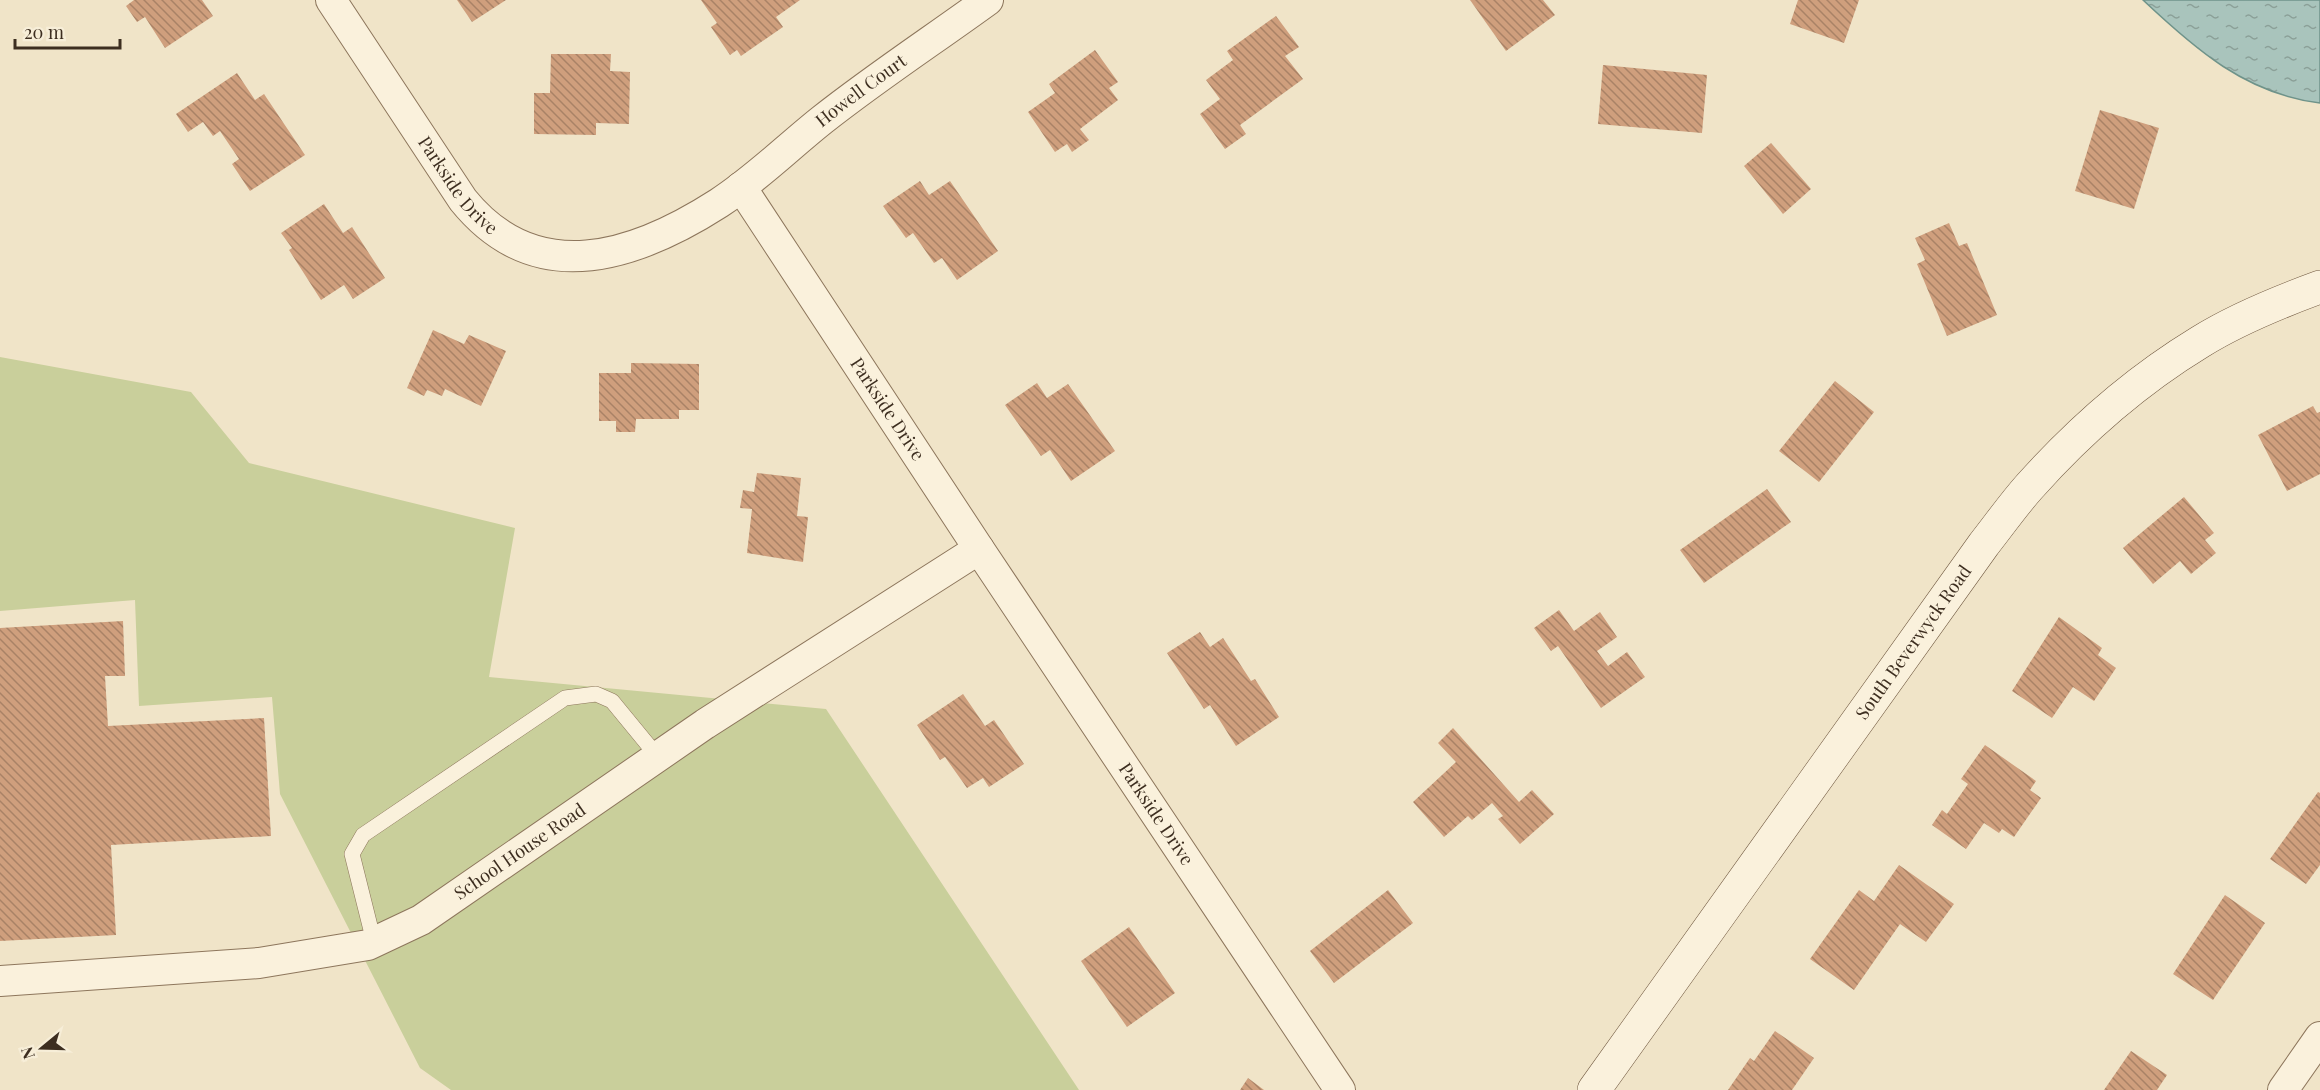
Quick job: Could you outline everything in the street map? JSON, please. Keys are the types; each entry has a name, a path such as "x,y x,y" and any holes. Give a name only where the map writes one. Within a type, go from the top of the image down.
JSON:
{"main road":[{"name":"South Beverwyck Road","path":"1594,1090 1984,544 2028,488 2077,436 2132,389 2200,342 2257,313 2320,287"}],"street":[{"name":"Parkside Drive","path":"331,0 463,200 478,218 497,234 518,244 540,253 564,257 611,254 668,232 719,203 741,187 1340,1090"},
{"name":"Howell Court","path":"741,187 823,119 988,0"},
{"name":"School House Road","path":"0,981 259,963 368,945 422,920 658,757 979,549"},
{"path":"2283,1090 2320,1037"}],"lane":[{"path":"374,942 352,854 363,835 565,698 596,694 612,701 658,757"}],"green space":[{"path":"0,357 191,392 249,463 515,528 489,677 826,709 1079,1090 451,1090 420,1068 280,794 272,697 139,706 135,600 0,611"}],"water":[{"path":"2143,0 2320,0 2320,103 2268,90 2245,79 2202,52"}],"building":[{"path":"134,0 202,0 213,16 165,48 145,17 137,22 126,6"},
{"path":"457,0 506,0 472,22"},
{"path":"701,0 800,0 776,17 783,27 741,56 737,50 730,55 711,27 717,23"},
{"path":"1470,0 1543,0 1555,15 1506,51"},
{"path":"1798,0 1859,0 1844,43 1790,24"},
{"path":"1276,16 1299,47 1285,56 1303,79 1240,125 1246,134 1225,149 1200,114 1220,99 1206,80 1233,60 1227,51"},
{"path":"1095,50 1118,82 1109,88 1118,100 1080,129 1089,140 1072,152 1067,144 1055,152 1028,112 1055,93 1049,84"},
{"path":"551,54 611,54 610,71 630,72 629,124 596,123 596,135 534,134 534,93 550,93"},
{"path":"1603,65 1707,75 1702,133 1598,124"},
{"path":"237,73 255,100 264,94 305,155 250,191 232,164 239,159 220,131 213,136 203,122 188,132 176,114"},
{"path":"2100,110 2159,128 2134,209 2075,191"},
{"path":"1771,143 1811,189 1783,214 1744,166"},
{"path":"920,181 929,195 950,181 998,251 957,280 942,258 934,263 913,233 906,238 883,206"},
{"path":"324,204 343,233 352,227 385,278 353,299 344,285 321,300 289,250 292,248 281,233"},
{"path":"1949,223 1959,246 1967,243 1997,315 1947,336 1917,264 1925,260 1915,238"},
{"path":"433,330 464,344 469,335 506,351 481,406 445,389 442,396 427,390 424,396 407,388"},
{"path":"631,363 699,364 699,410 679,410 679,419 636,419 635,432 616,432 616,421 599,421 599,373 631,373"},
{"path":"1835,381 1874,412 1819,482 1779,451"},
{"path":"1037,383 1047,398 1068,384 1115,451 1071,481 1050,450 1041,456 1005,405"},
{"path":"2313,406 2317,413 2320,412 2320,474 2287,491 2258,435"},
{"path":"757,473 801,478 797,516 808,517 803,562 747,553 752,509 740,508 743,490 754,492"},
{"path":"1767,489 1791,522 1704,583 1680,550"},
{"path":"2184,497 2214,533 2205,540 2216,553 2191,574 2180,561 2153,584 2123,548"},
{"path":"1559,610 1574,631 1600,612 1617,637 1597,651 1608,666 1627,652 1645,677 1601,708 1558,646 1551,651 1534,628"},
{"path":"2059,617 2102,648 2098,655 2116,668 2094,701 2073,687 2052,718 2012,691"},
{"path":"123,621 125,676 105,676 108,726 264,718 271,836 111,845 116,935 0,941 0,628"},
{"path":"1200,632 1210,647 1223,638 1251,681 1255,679 1279,717 1236,746 1210,705 1204,709 1167,653"},
{"path":"963,694 985,726 994,720 1024,764 989,787 983,778 967,788 945,757 940,760 917,725"},
{"path":"1453,728 1519,802 1532,790 1554,814 1520,844 1498,819 1503,816 1492,803 1472,820 1468,816 1444,837 1413,802 1456,762 1438,743"},
{"path":"1985,745 2036,781 2030,790 2041,798 2014,837 2002,829 1999,833 1984,823 1966,849 1932,825 1942,810 1947,814 1968,784 1961,779"},
{"path":"2318,792 2320,793 2320,865 2306,884 2270,859"},
{"path":"1899,865 1954,904 1926,942 1900,924 1854,990 1810,959 1859,890 1874,901"},
{"path":"1388,890 1413,923 1334,983 1310,951"},
{"path":"2225,895 2265,923 2213,1000 2173,974"},
{"path":"1129,927 1175,993 1127,1027 1081,961"},
{"path":"1775,1031 1814,1058 1792,1090 1728,1090 1750,1058 1754,1061"},
{"path":"2131,1051 2167,1075 2157,1090 2104,1090"},
{"path":"1248,1078 1264,1090 1240,1090"}]}
